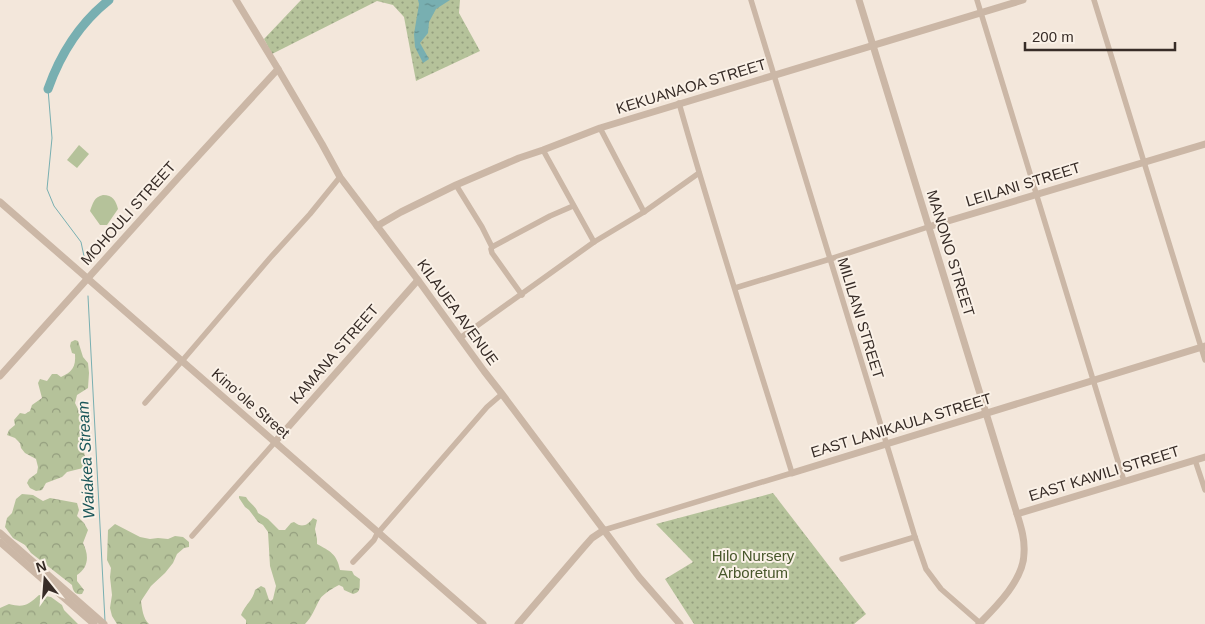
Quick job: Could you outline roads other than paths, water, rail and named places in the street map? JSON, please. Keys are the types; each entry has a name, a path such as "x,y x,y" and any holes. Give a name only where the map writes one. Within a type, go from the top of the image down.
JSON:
{"street":[{"name":"KILAUEA AVENUE","path":"236,0 340,177 639,577 680,624"},
{"name":"MILILANI STREET","path":"751,0 914,537 926,569 940,589 979,624"},
{"name":"MANONO STREET","path":"858,0 1017,514"},
{"path":"977,0 1124,482"},
{"name":"KEKUANAOA STREET","path":"378,226 401,212 456,185 519,158 600,128 1023,0"},
{"path":"1094,0 1203,346 1205,360"},
{"name":"MOHOULI STREET","path":"0,376 278,69"},
{"path":"679,103 714,224 792,473"},
{"path":"600,128 644,212"},
{"name":"LEILANI STREET","path":"735,288 928,227 1205,144"},
{"path":"543,150 594,242"},
{"path":"460,338 594,242 644,212 699,173"},
{"path":"145,403 340,177"},
{"path":"456,185 482,227 492,247 492,253 522,295"},
{"name":"Kinoʻole Street","path":"0,202 483,624"},
{"path":"492,247 573,206"},
{"name":"KAMANA STREET","path":"192,536 418,280"},
{"name":"EAST LANIKAULA STREET","path":"604,530 1203,346"},
{"path":"353,562 488,407 502,394"},
{"name":"EAST KAWILI STREET","path":"979,624 1010,589 1021,570 1024,560 1024,547 1017,514 1205,456"},
{"path":"1195,460 1205,490"},
{"path":"518,624 579,552 592,538 604,530"},
{"path":"0,533 99,623"},
{"path":"842,559 914,537"},
{"path":"0,542 99,623"}],"water":[{"path":"418,0 450,0 436,9 429,22 428,33 420,43 429,59 423,63 415,47 414,34"}],"waterway":[{"path":"48,89 72,40 89,19 109,0"},
{"path":"48,89 52,138 47,189 54,206 81,242 85,261"},
{"name":"Waiakea Stream","path":"88,296 105,621"}],"park label":[{"name":"Hilo Nursery Arboretum","path":"753,564"}]}
